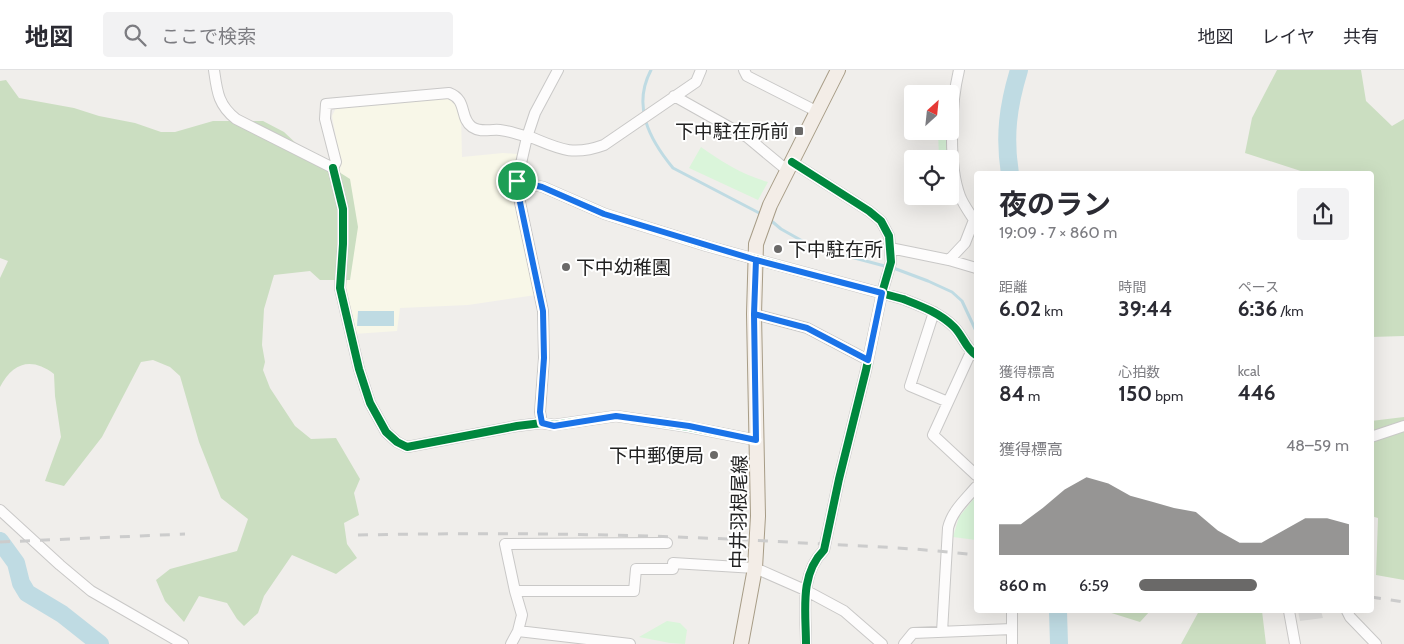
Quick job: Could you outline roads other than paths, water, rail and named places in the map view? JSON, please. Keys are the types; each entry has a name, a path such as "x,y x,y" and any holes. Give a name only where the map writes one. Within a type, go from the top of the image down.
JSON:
{"main road":[{"path":"790,166 838,70"},
{"name":"中井羽根尾線","path":"741,644 755,568 758,516 754,314 756,244 770,205 790,166"}],"street":[{"path":"214,70 219,99 227,112 236,119 333,168"},
{"path":"542,423 540,412 544,358 543,311 517,181 527,136 535,113 558,70"},
{"path":"701,70 696,82 604,145 593,149 567,151 514,133 497,130 478,131 466,121 459,99 448,93 326,104 325,118 336,162 333,168 344,209 340,288 359,369 370,403 386,432 397,442 407,447 502,428 542,423 554,426 616,416 689,426 756,440"},
{"path":"744,70 747,76 818,112"},
{"path":"949,260 965,243 974,220 960,197 954,168 952,125 958,70"},
{"path":"674,96 747,137 790,166 869,211 881,221 889,236 892,262 882,293 824,550 816,558 805,590 806,644"},
{"path":"517,181 542,187 604,214 756,260 903,299 934,312 955,328 973,353 933,435 974,473"},
{"path":"890,248 949,260 974,267"},
{"path":"934,312 910,386 948,402"},
{"path":"754,314 807,328 868,360"},
{"path":"1374,436 1404,426"},
{"path":"942,632 950,518 974,489"},
{"path":"0,510 60,565 92,591 184,644"},
{"path":"511,644 518,630 522,615 505,544 667,543"},
{"path":"515,591 634,591 636,569 673,566 755,568 805,590 844,611 882,644"},
{"path":"1012,613 1012,644"},
{"path":"1289,613 1295,644"},
{"path":"1348,613 1376,644"},
{"path":"904,644 913,633 1012,629"},
{"path":"518,630 630,644"}],"water":[{"path":"358,311 394,311 394,326 357,326"}],"waterway":[{"path":"651,70 643,96 643,109 650,134 664,157 673,168 763,215"},
{"path":"1010,171 1007,147 1008,121 1019,70"},
{"path":"768,218 781,229 813,247 896,269 952,292 962,301 974,327"},
{"path":"0,541 16,563 21,583 27,593 62,614 100,644"},
{"path":"1058,613 1059,644"}],"railway":[{"path":"0,542 185,534"},
{"path":"358,535 525,534 636,536 868,546 974,555"},
{"path":"1374,597 1404,602"}],"place":[{"name":"下中駐在所前","path":"799,131"},
{"name":"下中駐在所","path":"778,249"},
{"name":"下中幼稚園","path":"566,267"},
{"name":"下中郵便局","path":"714,455"}]}
